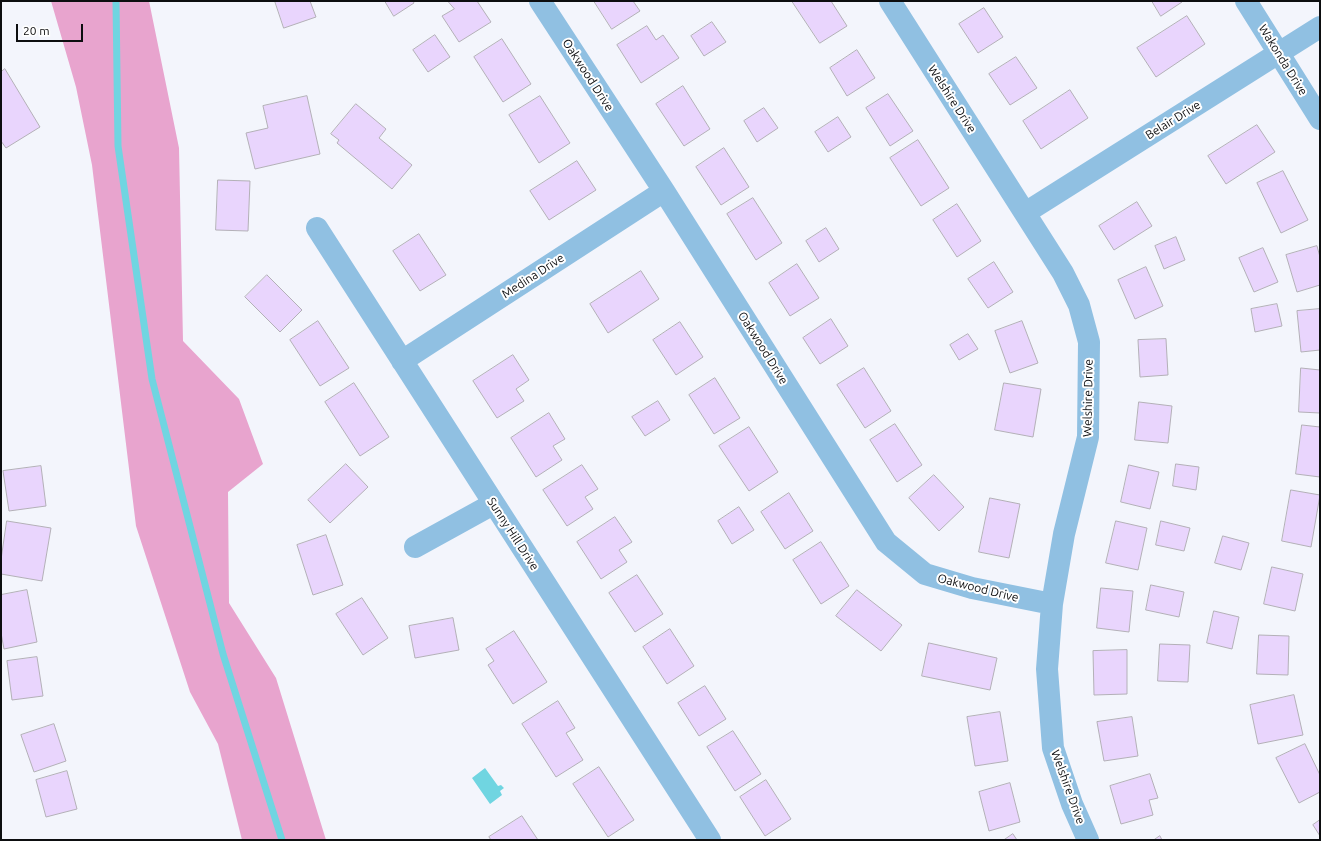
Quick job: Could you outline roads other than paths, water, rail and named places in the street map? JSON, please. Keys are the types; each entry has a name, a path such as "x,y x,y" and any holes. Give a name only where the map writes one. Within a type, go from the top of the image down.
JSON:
{"street":[{"name":"Oakwood Drive","path":"540,1 664,191 886,542 925,574 972,588 1052,604"},
{"name":"Welshire Drive","path":"890,1 1063,273 1079,305 1089,342 1088,436 1064,534 1052,604 1047,669 1053,748 1072,804 1088,840"},
{"name":"Wakonda Drive","path":"1246,1 1320,119"},
{"name":"Belair Drive","path":"1025,213 1320,27"},
{"name":"Medina Drive","path":"402,361 664,191"},
{"name":"Sunny Hill Drive","path":"317,228 492,504 710,840"},
{"path":"415,547 492,504"}],"water":[{"path":"485,768 498,786 501,785 504,788 500,791 502,795 490,804 472,778"}],"waterway":[{"path":"116,1 118,146 152,379 223,654 282,840"}]}
